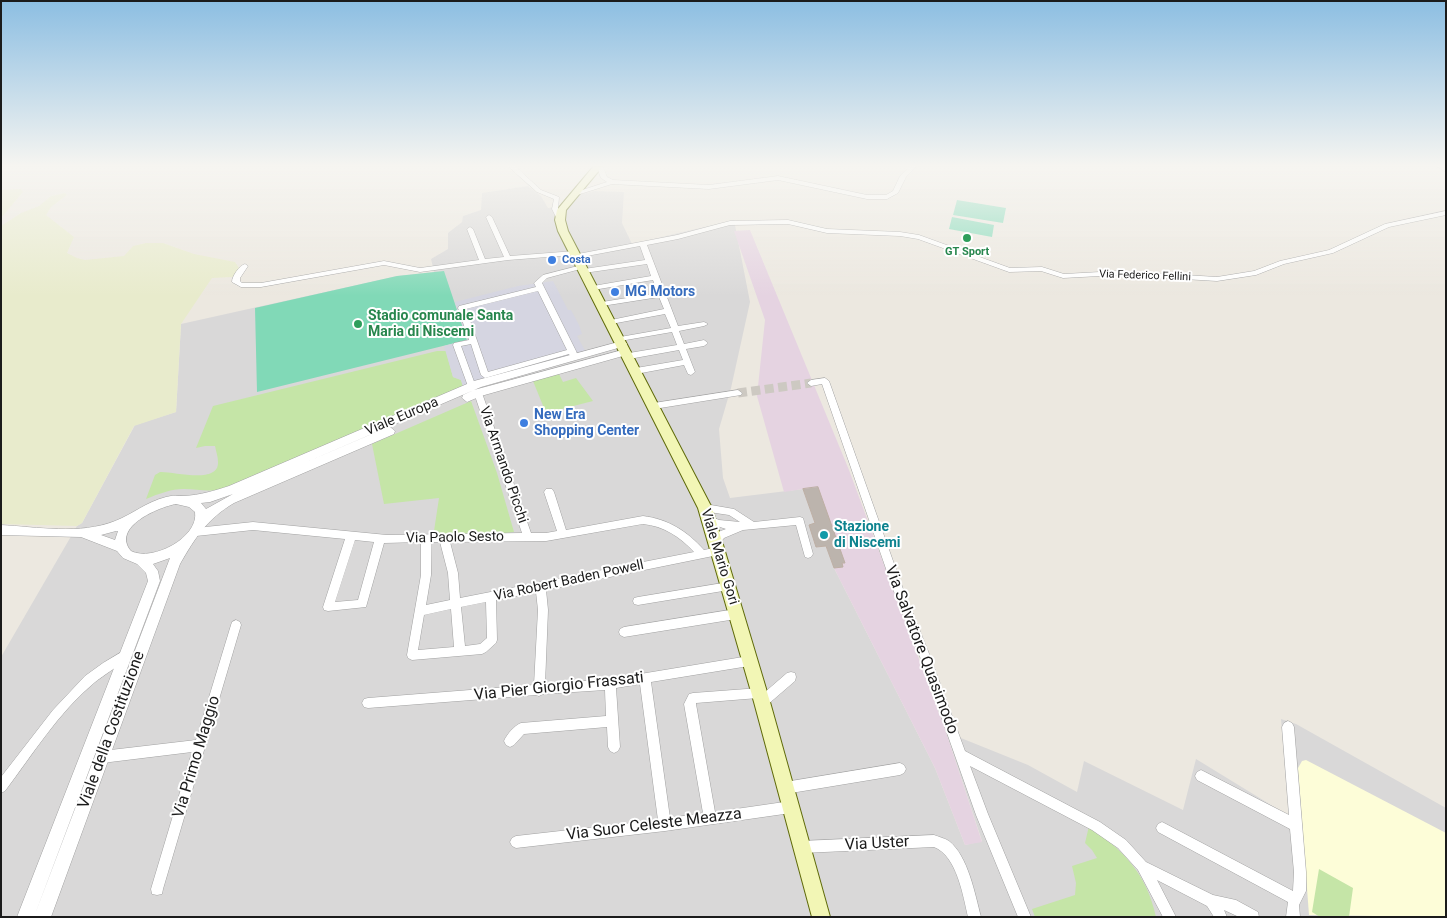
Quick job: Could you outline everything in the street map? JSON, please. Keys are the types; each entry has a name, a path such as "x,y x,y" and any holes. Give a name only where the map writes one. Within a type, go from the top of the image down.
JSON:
{"main road":[{"path":"560,220 562,210"},
{"name":"Viale Mario Gori","path":"560,220 710,519 821,917"}],"street":[{"path":"556,210 560,220"},
{"name":"Via Federico Fellini","path":"245,266 236,278 236,282 249,286 292,280 369,264 389,263 420,270 508,258 576,254 644,244 730,223 788,222 827,232 900,234 919,237 1010,270 1042,269 1063,276 1118,273 1217,279 1256,273 1282,262 1331,252 1387,225 1446,213"},
{"path":"489,217 508,258"},
{"path":"470,229 483,262"},
{"path":"644,244 691,372"},
{"path":"541,288 462,308 486,375 573,354 541,288 538,282 545,276 583,269 650,261"},
{"path":"593,288 656,277"},
{"path":"602,304 662,294"},
{"path":"611,322 668,311"},
{"path":"624,348 675,329 704,324"},
{"name":"Via Armando Picchi","path":"474,341 457,345 528,538"},
{"path":"624,348 682,347 704,343"},
{"name":"Viale Europa","path":"186,500 228,491 475,390 573,354 624,348"},
{"name":"Viale Europa","path":"199,527 213,510 230,500 475,390 624,348"},
{"path":"636,371 687,362"},
{"path":"810,383 825,380"},
{"name":"Via Salvatore Quasimodo","path":"825,380 898,589 982,815 1025,917"},
{"path":"654,406 738,393"},
{"path":"549,492 563,534"},
{"path":"1,530 81,532 113,527 132,519 153,505 176,499 186,500 199,508 202,514 199,527 185,544 168,554 149,559 131,558 121,547 81,532"},
{"path":"710,519 724,510 738,516 751,525"},
{"path":"710,519 738,516"},
{"path":"121,547 124,530 132,519"},
{"path":"710,519 726,525 800,521 808,554"},
{"name":"Via Paolo Sesto","path":"199,527 253,526 380,538 528,538 643,520 656,521 690,540 702,554"},
{"path":"717,547 721,536 729,531 751,525"},
{"path":"351,536 328,607 362,604 380,538"},
{"path":"426,538 427,557 412,655 482,649 492,640 492,597"},
{"path":"444,538 453,573 460,651"},
{"name":"Viale della Costituzione","path":"42,917 174,563 185,544"},
{"name":"Via Robert Baden Powell","path":"420,611 702,554 717,547"},
{"name":"Viale della Costituzione","path":"25,917 154,581 152,571 140,560"},
{"path":"539,691 544,610 541,586"},
{"path":"638,601 729,586"},
{"path":"624,632 736,614"},
{"name":"Via Primo Maggio","path":"157,889 236,625"},
{"path":"1,788 67,701 112,662 125,656"},
{"name":"Via Pier Giorgio Frassati","path":"368,703 610,684 749,661"},
{"path":"710,818 690,704 693,698 761,698 791,677"},
{"path":"645,679 665,825"},
{"path":"610,684 614,747"},
{"path":"510,742 520,729 612,721"},
{"path":"1288,728 1297,826 1300,891 1293,904 1292,917"},
{"path":"102,757 200,745"},
{"path":"961,755 1096,826 1122,844 1142,866 1170,917"},
{"path":"785,788 900,769"},
{"path":"1201,776 1297,826"},
{"name":"Via Suor Celeste Meazza","path":"516,842 665,825 791,807"},
{"path":"1162,828 1296,899"},
{"name":"Via Uster","path":"802,847 934,841 943,842 949,848"},
{"path":"949,848 959,866 976,917"},
{"path":"1142,866 1212,901 1231,905 1253,917"},
{"path":"1212,901 1221,917"}],"shaded area":[{"path":"1,210 8,210 1,218"},
{"path":"29,210 49,210 46,215 74,237 67,253 77,258 85,260 124,256 133,246 146,243 163,243 194,254 235,262 239,268 237,275 232,277 212,278 181,324 176,412 134,426 82,523 77,526 1,524 1,226"},
{"path":"481,210 623,210 622,223 632,244 734,220 750,302 731,388 719,429 723,478 730,498 803,489 815,523 816,547 826,546 834,568 935,768 965,845 982,841 946,732 1028,765 1077,792 1084,761 1183,810 1196,759 1289,816 1281,719 1296,724 1446,808 1446,917 1,917 1,657 77,526 82,523 135,425 176,412 181,324 397,276 434,272 431,259 448,249 448,233 462,222 463,216"},
{"path":"750,230 849,470 946,732 982,842 965,845 935,768 834,568 826,546 816,547 809,525 815,523 803,489 784,492 757,396 765,320 734,231"},
{"path":"553,281 568,310 571,310 579,325 582,334 577,336 587,354 464,391 461,380 453,377 444,346 467,340 455,302 518,286"},
{"path":"1306,760 1446,833 1446,917 1309,915 1298,768 1302,761"}],"green space":[{"path":"954,210 1006,210 1003,223 953,215"},
{"path":"952,217 994,225 992,237 949,229"},
{"name":"Stadio comunale Santa Maria di Niscemi","path":"444,271 467,340 257,392 255,308 397,276"},
{"path":"437,351 446,351 453,377 461,380 463,386 224,488 209,491 174,490 146,499 155,475 160,472 203,475 211,473 216,469 218,460 215,446 196,448 213,406"},
{"path":"559,374 563,382 576,378 593,401 546,413 533,381"},
{"path":"471,401 497,473 514,532 498,534 438,534 434,531 439,498 384,504 372,444"},
{"path":"1089,826 1113,845 1132,864 1146,887 1156,917 1035,917 1032,909 1075,895 1076,883 1072,866 1097,858 1085,843"},
{"path":"1319,869 1353,888 1349,917 1320,917 1312,912"}],"building":[{"name":"Stazione di Niscemi","path":"818,487 845,563 842,563 843,567 834,568 826,546 816,547 809,525 815,523 803,489"}],"tunnel":[{"path":"738,393 811,383"}],"place":[{"name":"GT Sport","path":"967,238"},
{"name":"Costa","path":"552,260"},
{"name":"MG Motors","path":"615,292"},
{"name":"Stadio comunale Santa Maria di Niscemi","path":"358,324"},
{"name":"New Era Shopping Center","path":"524,423"},
{"name":"Stazione di Niscemi","path":"824,535"}]}
